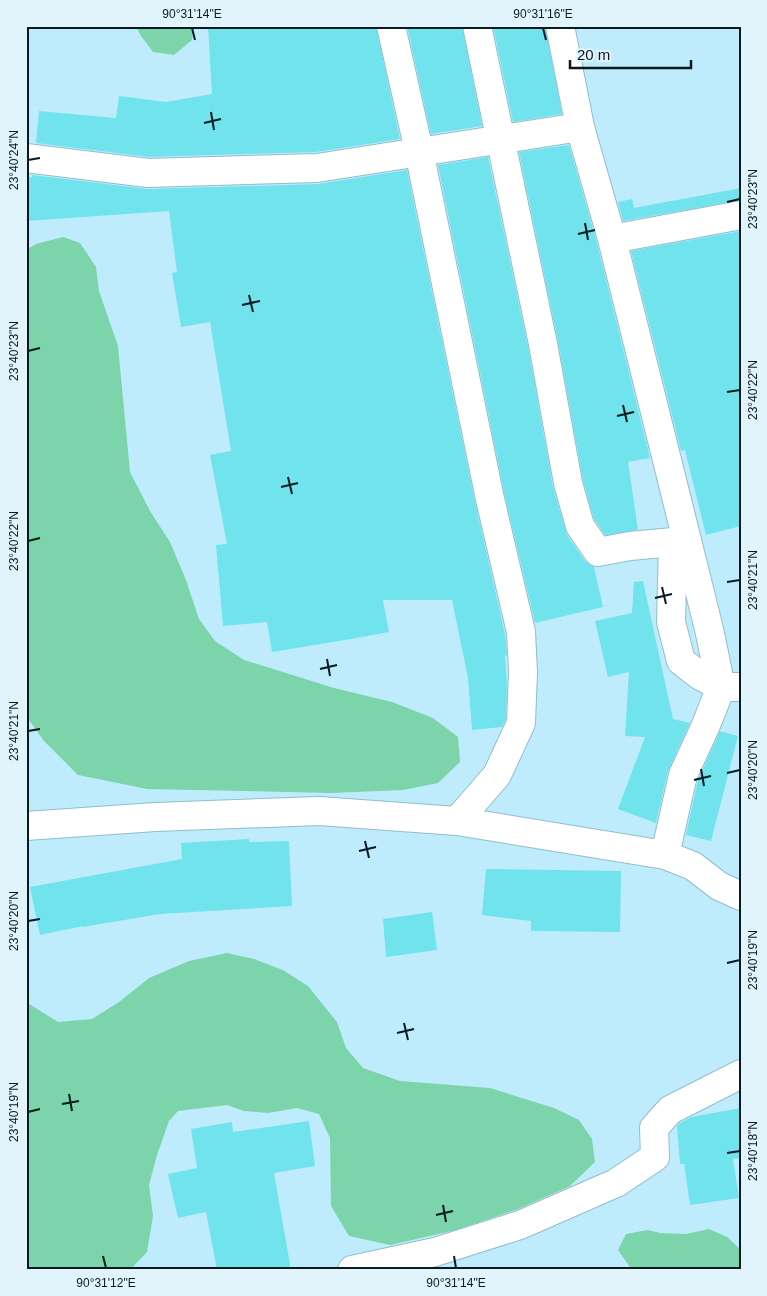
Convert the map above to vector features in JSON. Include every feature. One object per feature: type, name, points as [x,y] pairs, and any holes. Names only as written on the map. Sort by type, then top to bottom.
[{"type":"street","points":[[390,26],[419,151],[490,499],[521,632],[523,672],[521,724],[497,775],[457,821]]},
{"type":"street","points":[[477,26],[502,139],[568,483],[580,526],[598,552],[630,546],[673,542],[671,622],[681,661],[699,675],[731,686]]},
{"type":"street","points":[[560,26],[580,127],[612,239],[709,629],[731,686]]},
{"type":"street","points":[[26,158],[148,173],[316,168],[580,127]]},
{"type":"street","points":[[612,239],[741,215]]},
{"type":"street","points":[[665,854],[683,775],[706,725],[731,686]]},
{"type":"street","points":[[26,826],[155,817],[319,811],[457,821],[665,854],[693,866],[718,886],[741,896]]},
{"type":"street","points":[[352,1270],[435,1252],[520,1225],[616,1183],[655,1157],[654,1128],[670,1110],[741,1074]]},
{"type":"shaded area","points":[[136,26],[194,26],[192,40],[174,55],[153,52]]},
{"type":"shaded area","points":[[63,237],[80,243],[96,267],[99,291],[118,346],[130,472],[150,511],[170,542],[186,580],[199,619],[215,641],[244,660],[334,688],[392,702],[433,718],[458,737],[460,762],[438,783],[403,790],[331,793],[147,789],[78,775],[44,741],[26,716],[26,250],[36,244]]},
{"type":"shaded area","points":[[227,953],[254,959],[283,970],[308,986],[337,1022],[346,1048],[363,1068],[400,1081],[490,1088],[554,1108],[579,1120],[592,1139],[595,1162],[570,1186],[518,1209],[456,1230],[390,1245],[349,1236],[331,1206],[330,1138],[319,1114],[297,1108],[268,1113],[244,1111],[227,1105],[178,1111],[169,1121],[149,1185],[153,1216],[147,1252],[130,1270],[26,1270],[26,1002],[58,1022],[92,1019],[119,1002],[149,978],[189,961]]},
{"type":"shaded area","points":[[709,1229],[727,1237],[741,1250],[741,1270],[632,1270],[618,1250],[626,1234],[648,1230],[660,1233],[686,1234]]},
{"type":"building","points":[[208,26],[376,26],[400,139],[316,152],[149,157],[36,143],[39,111],[116,118],[119,96],[166,102],[212,94]]},
{"type":"building","points":[[407,26],[462,26],[482,126],[431,134]]},
{"type":"building","points":[[493,26],[545,26],[562,114],[513,122]]},
{"type":"building","points":[[569,145],[597,243],[650,458],[628,462],[638,530],[605,535],[594,519],[583,480],[558,341],[519,152]]},
{"type":"building","points":[[488,157],[528,347],[553,487],[567,535],[585,561],[594,567],[603,607],[535,623],[505,496],[438,165]]},
{"type":"building","points":[[407,170],[475,502],[505,634],[507,655],[505,656],[507,683],[506,719],[502,727],[472,730],[468,678],[452,600],[383,600],[389,632],[272,652],[267,622],[223,626],[216,545],[227,544],[210,455],[231,451],[210,322],[181,327],[172,273],[177,272],[169,211],[26,221],[26,178],[32,177],[32,175],[148,189],[318,184]]},
{"type":"building","points":[[741,188],[741,200],[623,221],[618,202],[632,199],[634,208]]},
{"type":"building","points":[[741,231],[741,526],[706,535],[685,450],[681,451],[631,251]]},
{"type":"building","points":[[643,581],[673,719],[690,723],[668,771],[656,823],[618,809],[645,737],[625,736],[629,672],[608,677],[595,621],[632,613],[634,582]]},
{"type":"building","points":[[720,731],[738,736],[711,841],[686,835],[698,780]]},
{"type":"building","points":[[249,839],[249,842],[289,841],[292,906],[160,914],[40,935],[30,887],[182,859],[181,843]]},
{"type":"building","points":[[486,869],[621,871],[620,932],[531,931],[531,921],[482,915]]},
{"type":"building","points":[[432,912],[437,950],[386,957],[383,919]]},
{"type":"building","points":[[741,1108],[741,1158],[733,1159],[739,1198],[690,1205],[684,1164],[680,1164],[677,1126],[691,1117]]},
{"type":"building","points":[[309,1121],[315,1166],[274,1173],[291,1270],[217,1270],[206,1212],[178,1218],[168,1174],[197,1168],[191,1129],[232,1122],[233,1132]]}]
